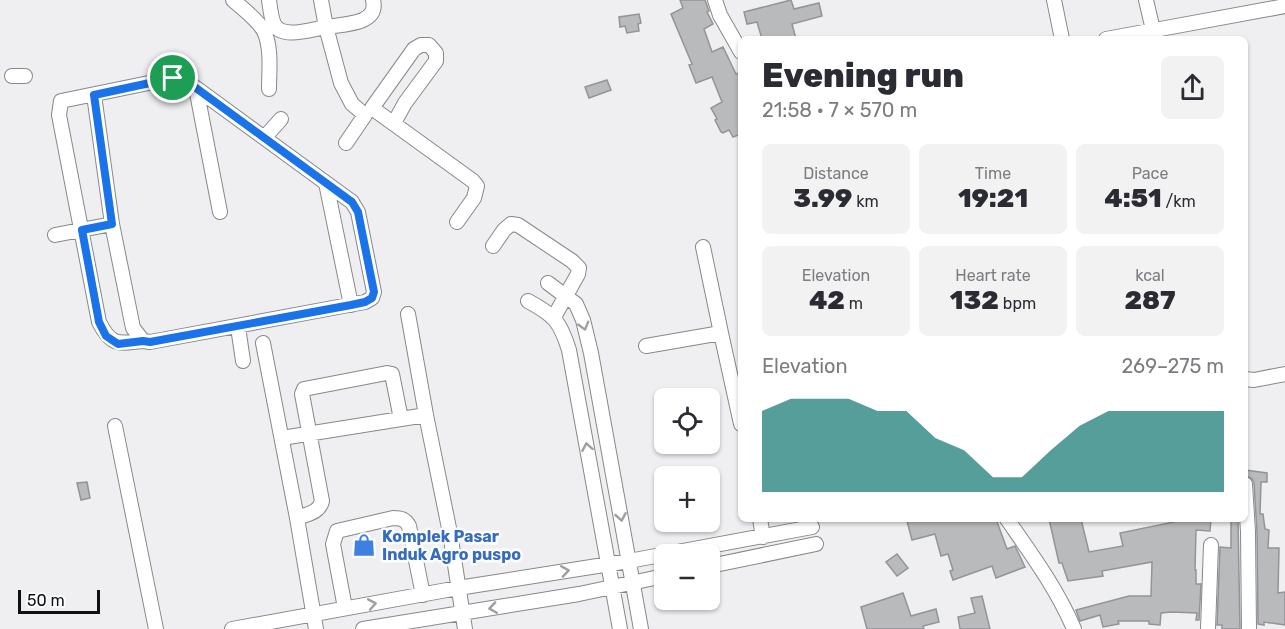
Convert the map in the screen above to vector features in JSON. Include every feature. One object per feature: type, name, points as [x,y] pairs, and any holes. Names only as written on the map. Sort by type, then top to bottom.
[{"type":"street","points":[[232,0],[264,32],[268,48],[269,89]]},
{"type":"street","points":[[269,0],[273,24],[285,33],[361,21],[372,14],[375,8],[373,0]]},
{"type":"street","points":[[321,0],[341,83],[352,104],[372,106],[398,116],[473,180],[477,186],[474,198],[458,222]]},
{"type":"street","points":[[715,0],[720,15],[738,47]]},
{"type":"street","points":[[1054,0],[1061,36]]},
{"type":"street","points":[[1146,0],[1153,30]]},
{"type":"street","points":[[1122,36],[1285,6]]},
{"type":"street","points":[[346,143],[414,50],[421,45],[429,45],[435,53],[436,61],[398,116]]},
{"type":"street","points":[[173,78],[180,79],[196,88],[345,195],[358,212],[374,292],[372,298],[351,305],[150,342],[118,344],[106,336],[99,322],[59,108],[61,101],[94,95],[173,78]]},
{"type":"street","points":[[196,88],[220,212]]},
{"type":"street","points":[[94,95],[112,224],[133,328],[143,341]]},
{"type":"street","points":[[265,137],[281,119]]},
{"type":"street","points":[[326,183],[351,305]]},
{"type":"street","points":[[55,235],[112,224]]},
{"type":"street","points":[[493,246],[511,224],[518,225],[579,268],[578,274],[554,317]]},
{"type":"street","points":[[703,247],[738,410]]},
{"type":"street","points":[[548,283],[576,304],[583,320],[641,629]]},
{"type":"street","points":[[528,301],[554,317],[563,329],[569,350],[620,629]]},
{"type":"street","points":[[408,314],[450,533],[465,629]]},
{"type":"street","points":[[238,327],[243,361]]},
{"type":"street","points":[[646,346],[721,333]]},
{"type":"street","points":[[263,343],[316,629]]},
{"type":"street","points":[[297,518],[316,511],[322,501],[302,394],[304,389],[387,373],[392,374],[401,419]]},
{"type":"street","points":[[1248,379],[1285,374]]},
{"type":"street","points":[[282,438],[426,415]]},
{"type":"street","points":[[115,426],[156,629]]},
{"type":"street","points":[[345,609],[333,544],[337,531],[393,518],[406,521],[409,526],[423,595]]},
{"type":"street","points":[[760,522],[763,537]]},
{"type":"street","points":[[1009,522],[1044,570],[1063,603],[1074,629]]},
{"type":"street","points":[[1247,522],[1249,629]]},
{"type":"street","points":[[232,629],[812,527]]},
{"type":"street","points":[[720,564],[816,544]]},
{"type":"street","points":[[1208,629],[1211,545]]},
{"type":"street","points":[[363,629],[654,578]]},
{"type":"building","points":[[680,0],[705,0],[709,11],[707,12],[713,24],[704,29],[712,52],[723,47],[736,74],[738,73],[738,135],[733,137],[729,130],[721,132],[715,120],[717,119],[711,108],[722,102],[712,77],[696,83],[689,65],[692,64],[671,14],[683,8]]},
{"type":"building","points":[[791,0],[794,9],[819,3],[822,16],[792,24],[795,36],[761,36],[757,22],[747,24],[744,12]]},
{"type":"building","points":[[639,14],[641,23],[638,24],[639,31],[627,33],[625,26],[620,27],[619,17]]},
{"type":"building","points":[[607,80],[611,90],[589,98],[585,87]]},
{"type":"building","points":[[1248,470],[1267,473],[1267,482],[1261,482],[1260,514],[1263,514],[1265,529],[1269,530],[1268,548],[1279,548],[1278,593],[1285,592],[1285,625],[1264,622],[1264,625],[1258,624],[1257,532],[1252,479],[1248,477]]},
{"type":"building","points":[[87,482],[90,498],[81,500],[77,483]]},
{"type":"building","points":[[907,522],[997,522],[1007,549],[1015,546],[1025,567],[996,578],[992,566],[953,580],[950,571],[953,570],[948,554],[941,556],[935,534],[912,540]]},
{"type":"building","points":[[1050,522],[1082,522],[1089,552],[1123,546],[1120,533],[1174,522],[1211,522],[1210,531],[1196,530],[1196,584],[1201,584],[1199,620],[1196,620],[1197,613],[1172,612],[1161,613],[1160,625],[1149,624],[1149,621],[1118,621],[1119,624],[1103,627],[1100,615],[1080,621],[1076,610],[1129,596],[1151,596],[1152,562],[1102,571],[1103,576],[1068,581],[1062,563],[1059,563]]},
{"type":"building","points":[[1231,522],[1238,522],[1240,629],[1222,629],[1222,625],[1217,625],[1220,547],[1231,548]]},
{"type":"building","points":[[897,554],[908,568],[897,576],[886,562]]},
{"type":"building","points":[[903,593],[911,616],[936,609],[939,622],[923,626],[924,629],[867,629],[861,607]]},
{"type":"building","points":[[982,596],[990,629],[960,629],[958,617],[975,613],[971,598]]},
{"type":"place","name":"Komplek Pasar Induk Agro puspo","points":[[364,545]]},
{"type":"route","points":[[173,78],[180,79],[196,88],[352,202],[358,212],[374,292],[372,298],[351,305],[150,342],[118,344],[106,336],[99,322],[82,230],[112,224],[94,95],[173,78]]}]
